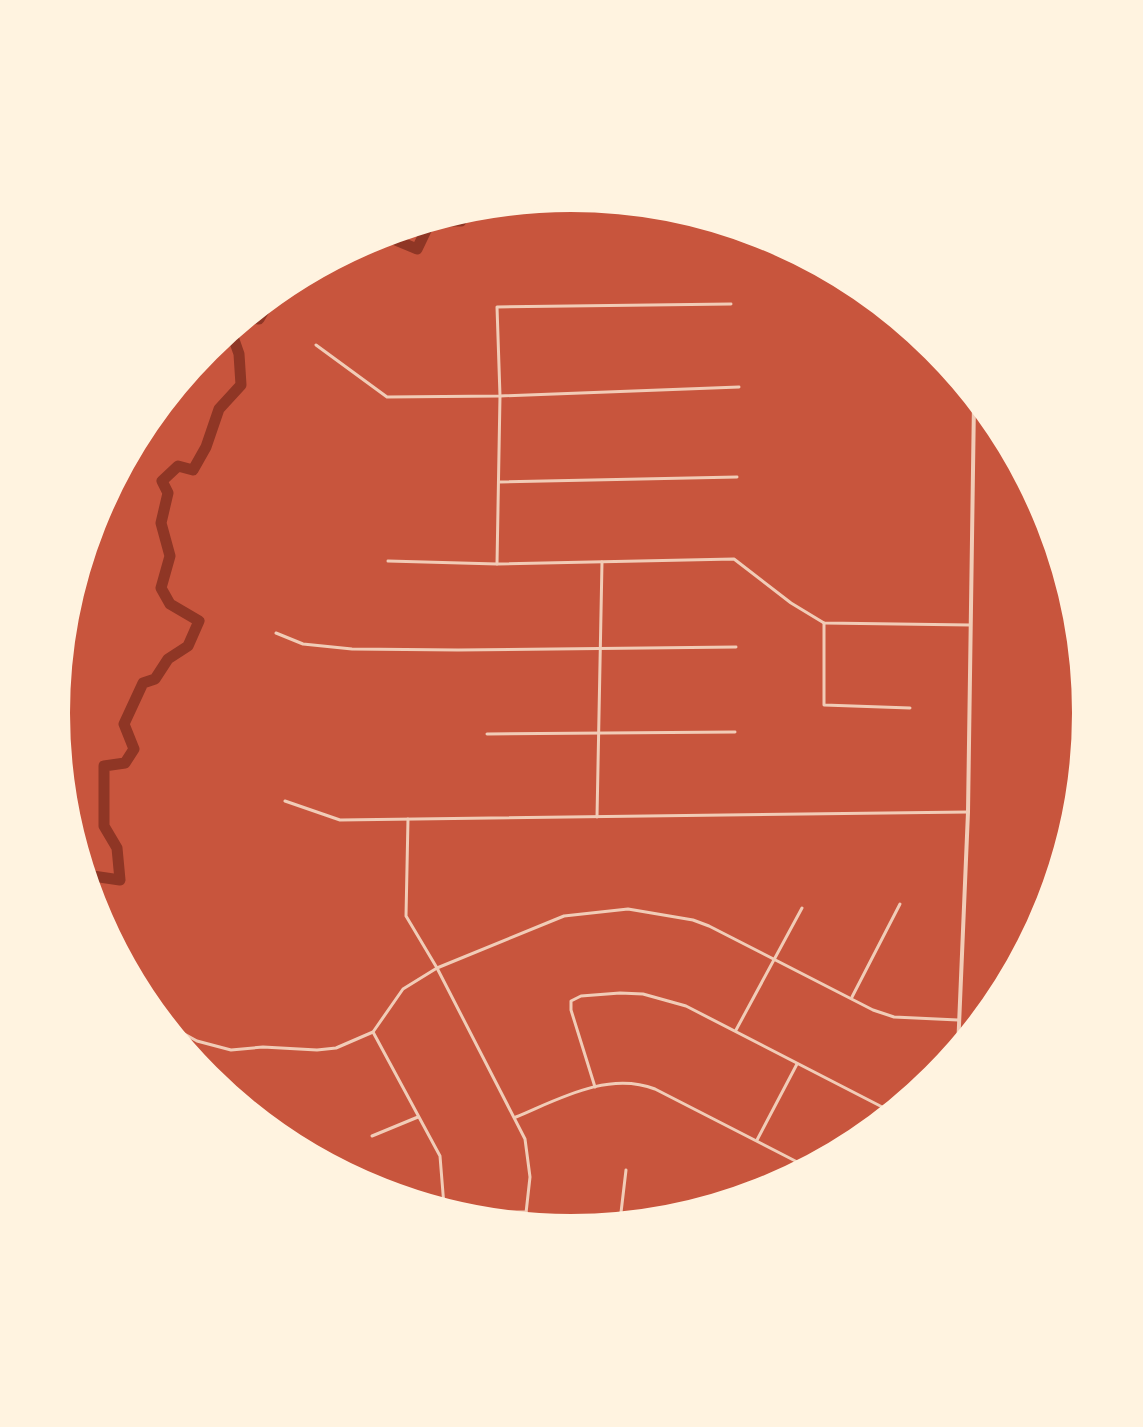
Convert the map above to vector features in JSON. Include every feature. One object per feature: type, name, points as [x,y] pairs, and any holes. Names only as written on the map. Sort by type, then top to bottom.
[{"type":"street","points":[[497,564],[500,396],[497,307],[731,304]]},
{"type":"street","points":[[316,345],[387,397],[739,387]]},
{"type":"street","points":[[958,1035],[968,812],[974,411]]},
{"type":"street","points":[[500,482],[737,477]]},
{"type":"street","points":[[388,561],[497,564],[734,559],[791,603],[824,623],[970,625]]},
{"type":"street","points":[[597,817],[602,562]]},
{"type":"street","points":[[824,623],[824,705],[910,708]]},
{"type":"street","points":[[276,633],[303,644],[352,649],[736,647]]},
{"type":"street","points":[[487,734],[735,732]]},
{"type":"street","points":[[285,801],[340,820],[968,812]]},
{"type":"street","points":[[408,819],[406,916],[437,968],[525,1139],[530,1177],[526,1212],[500,1212]]},
{"type":"street","points":[[852,998],[900,904]]},
{"type":"street","points":[[736,1030],[802,908]]},
{"type":"street","points":[[183,1033],[197,1041],[231,1050],[336,1048],[373,1032],[403,989],[437,968],[564,916],[628,909],[693,920],[894,1017],[958,1020]]},
{"type":"street","points":[[595,1087],[571,1010],[571,1001],[581,996],[620,993],[660,997],[686,1006],[884,1108]]},
{"type":"street","points":[[373,1032],[440,1156],[444,1201]]},
{"type":"street","points":[[757,1140],[797,1064]]},
{"type":"street","points":[[516,1117],[595,1087],[617,1082],[646,1086],[799,1163]]},
{"type":"street","points":[[372,1136],[418,1117]]},
{"type":"street","points":[[621,1214],[626,1170]]},
{"type":"waterway","points":[[398,241],[417,249],[425,232]]},
{"type":"waterway","points":[[95,876],[120,880],[117,848],[104,826],[104,766],[125,763],[134,749],[124,724],[143,683],[155,679],[168,659],[188,646],[199,621],[170,604],[161,588],[170,556],[161,523],[168,493],[162,481],[178,466],[193,470],[206,447],[219,409],[241,385],[239,354],[234,340]]}]
